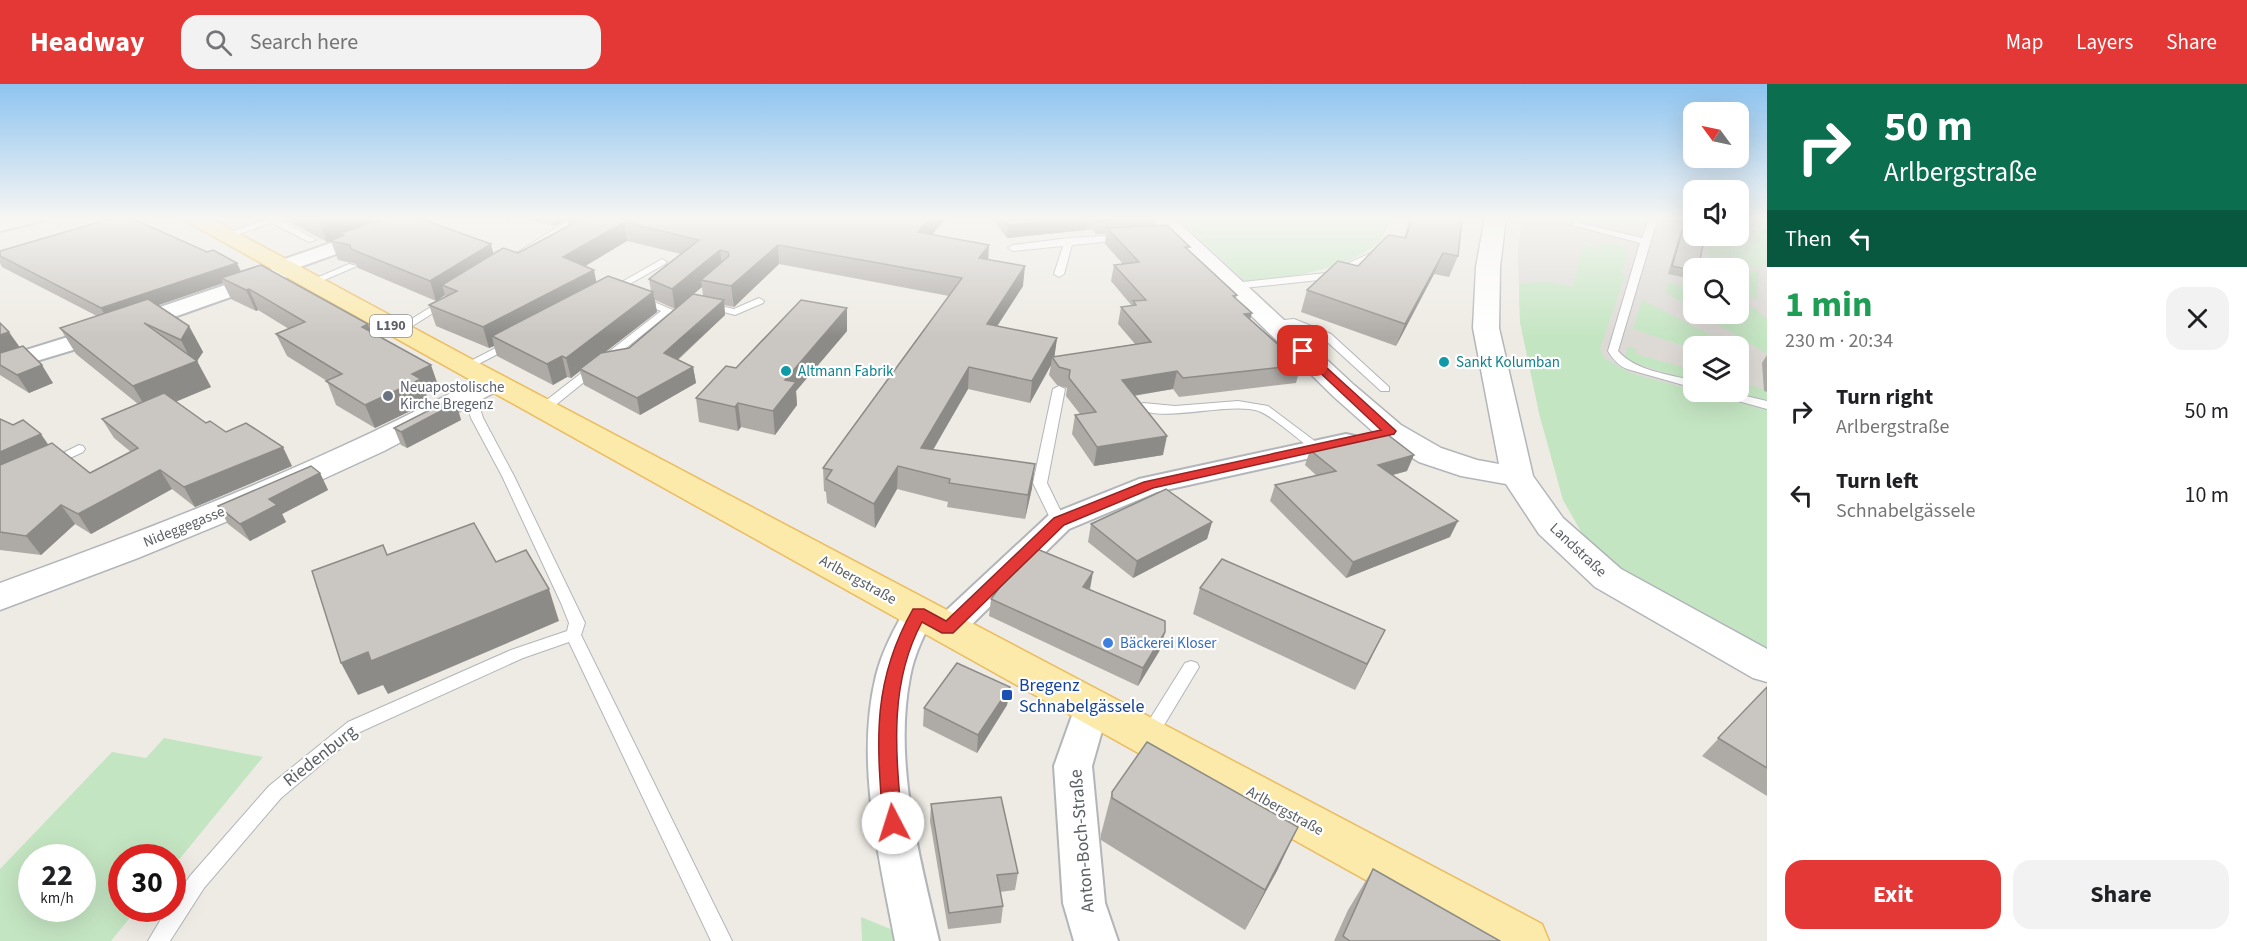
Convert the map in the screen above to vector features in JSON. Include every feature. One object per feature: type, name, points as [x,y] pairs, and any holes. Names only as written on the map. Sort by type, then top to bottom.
[{"type":"main road","name":"Arlbergstraße","points":[[266,257],[399,330],[476,381],[543,409],[1524,941]]},
{"type":"street","points":[[0,365],[127,326],[316,257]]},
{"type":"street","points":[[1201,257],[1390,431],[1430,455],[1472,469],[1517,476],[1486,328],[1490,257]]},
{"type":"street","name":"Nideggegasse","points":[[0,597],[166,536],[303,477],[476,381]]},
{"type":"street","points":[[917,941],[893,823],[886,749],[891,684],[908,634],[933,621],[1059,522],[1149,485],[1390,431]]},
{"type":"street","name":"Landstraße","points":[[1517,476],[1551,526],[1608,578],[1767,667]]},
{"type":"street","name":"Anton-Boch-Straße","points":[[1091,706],[1073,766],[1084,903],[1096,941]]},
{"type":"lane","points":[[1059,274],[1064,257]]},
{"type":"lane","points":[[1234,286],[1328,276],[1370,257]]},
{"type":"lane","points":[[1641,257],[1613,351],[1622,362],[1631,367],[1683,382]]},
{"type":"lane","points":[[543,409],[668,310],[609,292],[662,262]]},
{"type":"lane","points":[[312,282],[352,266]]},
{"type":"lane","points":[[399,330],[454,295]]},
{"type":"lane","points":[[691,303],[735,312],[759,301]]},
{"type":"lane","points":[[651,339],[675,317]]},
{"type":"lane","points":[[1275,324],[1294,322],[1327,336],[1385,389]]},
{"type":"lane","points":[[525,336],[476,381],[477,418],[508,476],[577,623],[573,635],[722,941]]},
{"type":"lane","points":[[600,365],[627,360]]},
{"type":"lane","points":[[1059,389],[1040,483],[1059,522]]},
{"type":"lane","points":[[1749,400],[1767,405]]},
{"type":"lane","points":[[1143,407],[1175,410],[1238,405],[1264,410],[1318,448]]},
{"type":"lane","points":[[39,467],[79,449]]},
{"type":"lane","name":"Riedenburg","points":[[158,941],[197,882],[275,792],[354,726],[517,654],[573,635]]},
{"type":"lane","points":[[1148,737],[1191,667]]},
{"type":"shaded area","points":[[1518,257],[1767,257],[1767,487],[1540,417],[1520,322]]},
{"type":"green space","points":[[1219,257],[1355,257],[1313,272],[1246,282]]},
{"type":"green space","points":[[1580,257],[1627,257],[1622,272],[1625,276],[1600,348],[1604,358],[1630,373],[1683,387],[1683,402],[1737,402],[1767,410],[1767,657],[1643,585],[1587,542],[1563,500],[1540,417],[1520,322],[1519,284],[1544,281],[1573,287]]},
{"type":"green space","points":[[1706,257],[1767,257],[1767,267],[1760,265],[1760,269],[1749,267],[1749,258]]},
{"type":"green space","points":[[1749,271],[1759,273],[1757,299],[1749,297]]},
{"type":"green space","points":[[1668,282],[1683,286],[1683,303],[1665,292]]},
{"type":"green space","points":[[1642,300],[1683,321],[1683,324],[1689,324],[1711,335],[1683,336],[1683,346],[1633,329]]},
{"type":"green space","points":[[1749,304],[1767,319],[1767,354],[1749,343],[1749,336],[1737,336],[1718,324],[1749,324]]},
{"type":"green space","points":[[1627,347],[1636,348],[1636,354],[1683,367],[1683,378],[1631,362],[1626,357]]},
{"type":"green space","points":[[1749,385],[1764,389],[1767,392],[1767,401],[1749,396]]},
{"type":"green space","points":[[164,738],[263,757],[186,851],[186,844],[108,844],[108,922],[126,922],[111,941],[0,941],[0,869],[18,850],[18,922],[96,922],[96,844],[24,844],[112,752],[146,758]]},
{"type":"green space","points":[[861,917],[893,930],[896,941],[862,941]]},
{"type":"building","points":[[2,257],[226,257],[237,263],[101,308]]},
{"type":"building","points":[[371,257],[470,257],[430,281]]},
{"type":"building","points":[[488,257],[563,257],[594,270],[483,327],[429,305],[457,291],[442,285]]},
{"type":"building","points":[[677,257],[711,257],[672,289],[649,279]]},
{"type":"building","points":[[728,257],[764,257],[731,286],[701,280]]},
{"type":"building","points":[[845,257],[980,257],[1025,266],[987,324],[1057,338],[1032,381],[969,367],[921,448],[1035,464],[1028,495],[949,483],[950,479],[898,466],[874,504],[826,479],[832,470],[823,468],[962,278]]},
{"type":"building","points":[[1134,257],[1196,257],[1237,295],[1233,296],[1252,313],[1244,314],[1301,365],[1183,378],[1177,371],[1122,380],[1167,436],[1097,447],[1075,415],[1096,412],[1069,378],[1070,370],[1059,367],[1052,357],[1151,342],[1121,307],[1136,305],[1133,301],[1146,300],[1114,265],[1139,262]]},
{"type":"building","points":[[1367,257],[1441,257],[1405,324],[1307,290],[1338,261],[1358,266]]},
{"type":"building","points":[[1675,257],[1700,257],[1683,258],[1683,268],[1672,266]]},
{"type":"building","points":[[261,265],[368,324],[362,327],[431,365],[412,374],[421,379],[365,405],[326,381],[342,374],[276,334],[305,322],[249,289],[246,290],[221,278]]},
{"type":"building","points":[[608,276],[653,292],[566,358],[562,356],[547,364],[492,336]]},
{"type":"building","points":[[693,294],[724,300],[664,353],[693,367],[637,398],[580,369],[601,353],[629,348]]},
{"type":"building","points":[[148,299],[189,326],[181,340],[144,323],[197,361],[133,386],[60,328]]},
{"type":"building","points":[[801,300],[847,308],[785,380],[796,382],[773,411],[738,403],[735,407],[696,398],[726,366],[736,368]]},
{"type":"building","points":[[0,323],[9,332],[0,335]]},
{"type":"building","points":[[23,346],[42,365],[17,375],[0,365],[0,353]]},
{"type":"building","points":[[164,393],[206,423],[210,421],[226,432],[246,423],[283,447],[184,487],[160,470],[78,514],[61,505],[26,536],[0,532],[0,465],[52,443],[90,473],[138,448],[102,419]]},
{"type":"building","points":[[449,400],[456,403],[401,432],[394,428]]},
{"type":"building","points":[[0,419],[13,425],[23,420],[41,434],[0,452]]},
{"type":"building","points":[[1383,431],[1414,455],[1378,465],[1458,521],[1353,562],[1275,485],[1336,471],[1310,450]]},
{"type":"building","points":[[311,466],[320,473],[269,499],[277,505],[240,524],[218,506]]},
{"type":"building","points":[[1166,489],[1212,522],[1137,561],[1091,524]]},
{"type":"building","points":[[474,523],[496,562],[526,550],[549,589],[371,661],[368,652],[341,663],[312,571],[383,545],[387,555]]},
{"type":"building","points":[[1037,549],[1093,572],[1083,587],[1165,621],[1165,632],[1143,668],[991,599],[1009,575]]},
{"type":"building","points":[[1222,559],[1385,630],[1367,664],[1200,588]]},
{"type":"building","points":[[957,663],[1010,687],[978,735],[924,708]]},
{"type":"building","points":[[1767,687],[1767,768],[1718,738]]},
{"type":"building","points":[[1147,742],[1298,827],[1265,890],[1112,798],[1112,792]]},
{"type":"building","points":[[1001,797],[1018,873],[997,875],[1003,906],[949,913],[931,804]]},
{"type":"building","points":[[1373,869],[1500,941],[1350,941],[1343,936]]},
{"type":"place","name":"Sankt Kolumban","points":[[1444,362]]},
{"type":"place","name":"Altmann Fabrik","points":[[786,371]]},
{"type":"place","name":"Neuapostolische Kirche Bregenz","points":[[388,396]]},
{"type":"place","name":"Bäckerei Kloser","points":[[1108,643]]},
{"type":"place","name":"Bregenz Schnabelgässele","points":[[1007,695]]},
{"type":"route","points":[[893,823],[886,749],[891,684],[908,634],[919,613],[947,629],[1059,522],[1149,485],[1390,431],[1303,351]]}]
